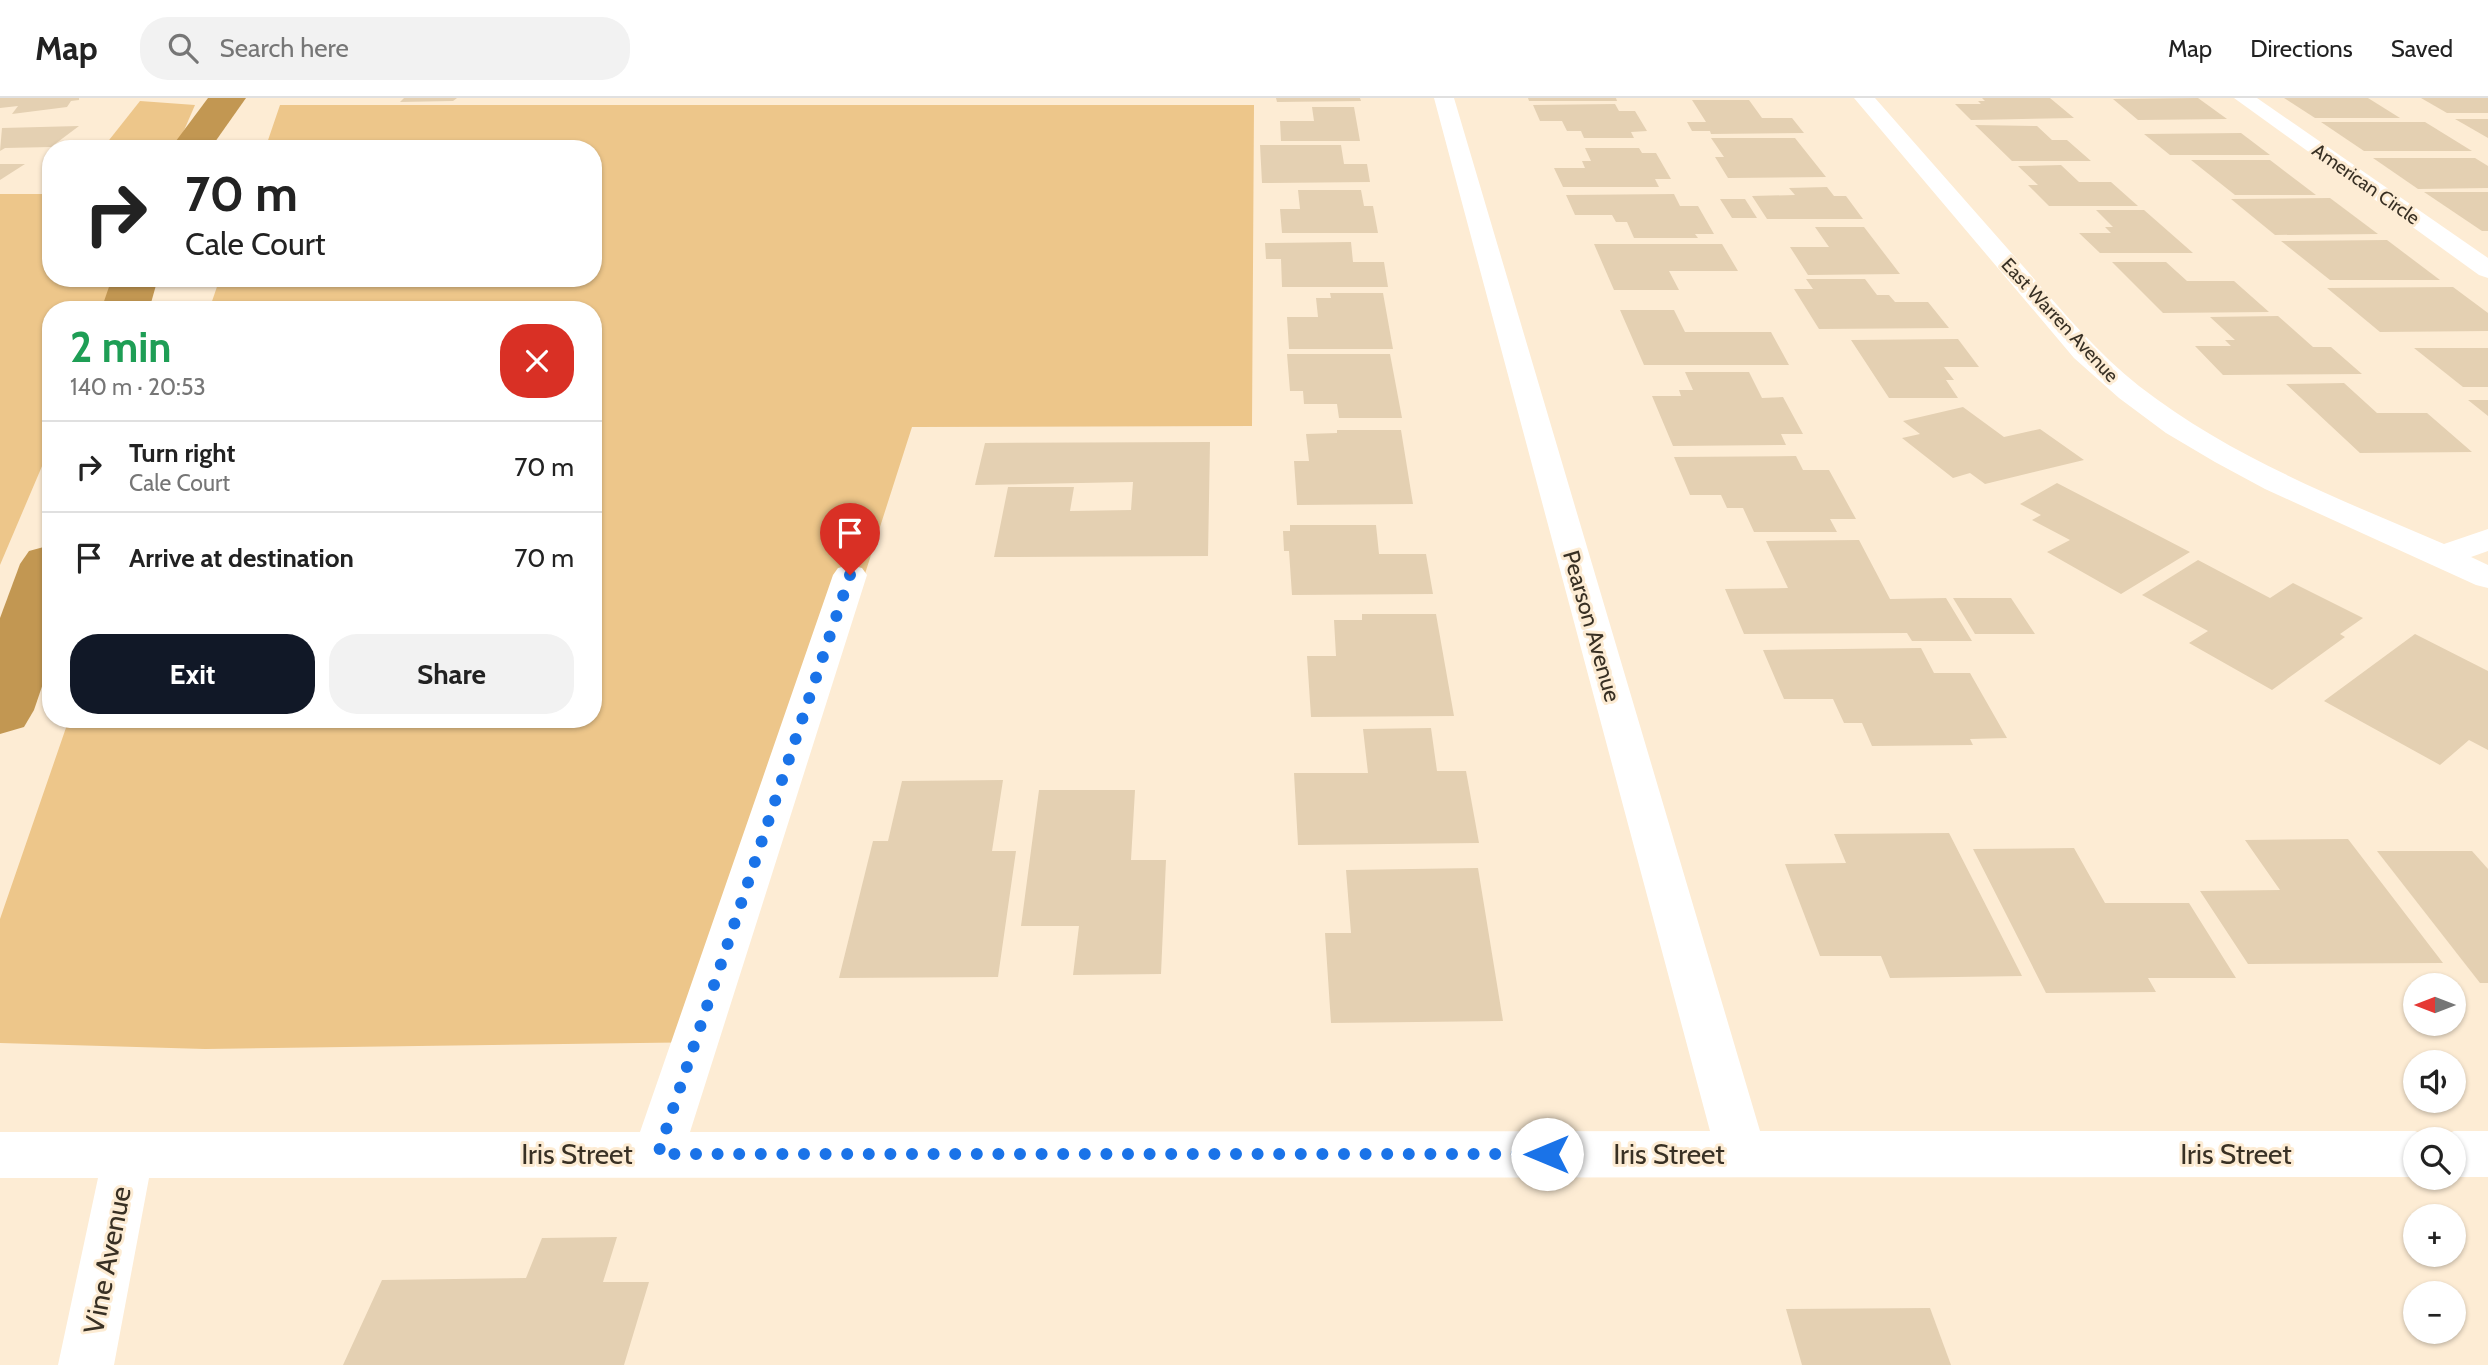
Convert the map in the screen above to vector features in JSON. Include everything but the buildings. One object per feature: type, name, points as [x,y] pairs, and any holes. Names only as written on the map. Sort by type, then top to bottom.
[{"type":"street","name":"Pearson Avenue","points":[[1444,98],[1741,1154]]},
{"type":"street","name":"East Warren Avenue","points":[[1864,98],[2084,352],[2111,378],[2158,415],[2218,453],[2291,491],[2444,556],[2488,578]]},
{"type":"street","name":"American Circle","points":[[2244,98],[2488,270]]},
{"type":"street","points":[[2444,556],[2488,540]]},
{"type":"street","points":[[658,1154],[850,575]]},
{"type":"street","name":"Vine Avenue","points":[[86,1365],[128,1154]]},
{"type":"street","name":"Iris Street","points":[[0,1155],[2403,1154]]},
{"type":"street","points":[[2466,1154],[2488,1154]]},
{"type":"shaded area","points":[[140,101],[195,105],[180,140],[109,140]]},
{"type":"shaded area","points":[[280,105],[1254,105],[1252,426],[912,427],[715,1042],[205,1049],[0,1043],[0,919],[66,728],[602,728],[602,301],[212,301],[217,287],[602,287],[602,140],[268,140]]},
{"type":"shaded area","points":[[0,194],[42,194],[42,287],[117,287],[112,301],[42,301],[42,466],[0,565]]},
{"type":"waterway","points":[[197,140],[227,98]]},
{"type":"waterway","points":[[128,301],[132,287]]},
{"type":"waterway","points":[[0,710],[42,590]]},
{"type":"route","points":[[850,575],[658,1154],[1547,1154]]}]
